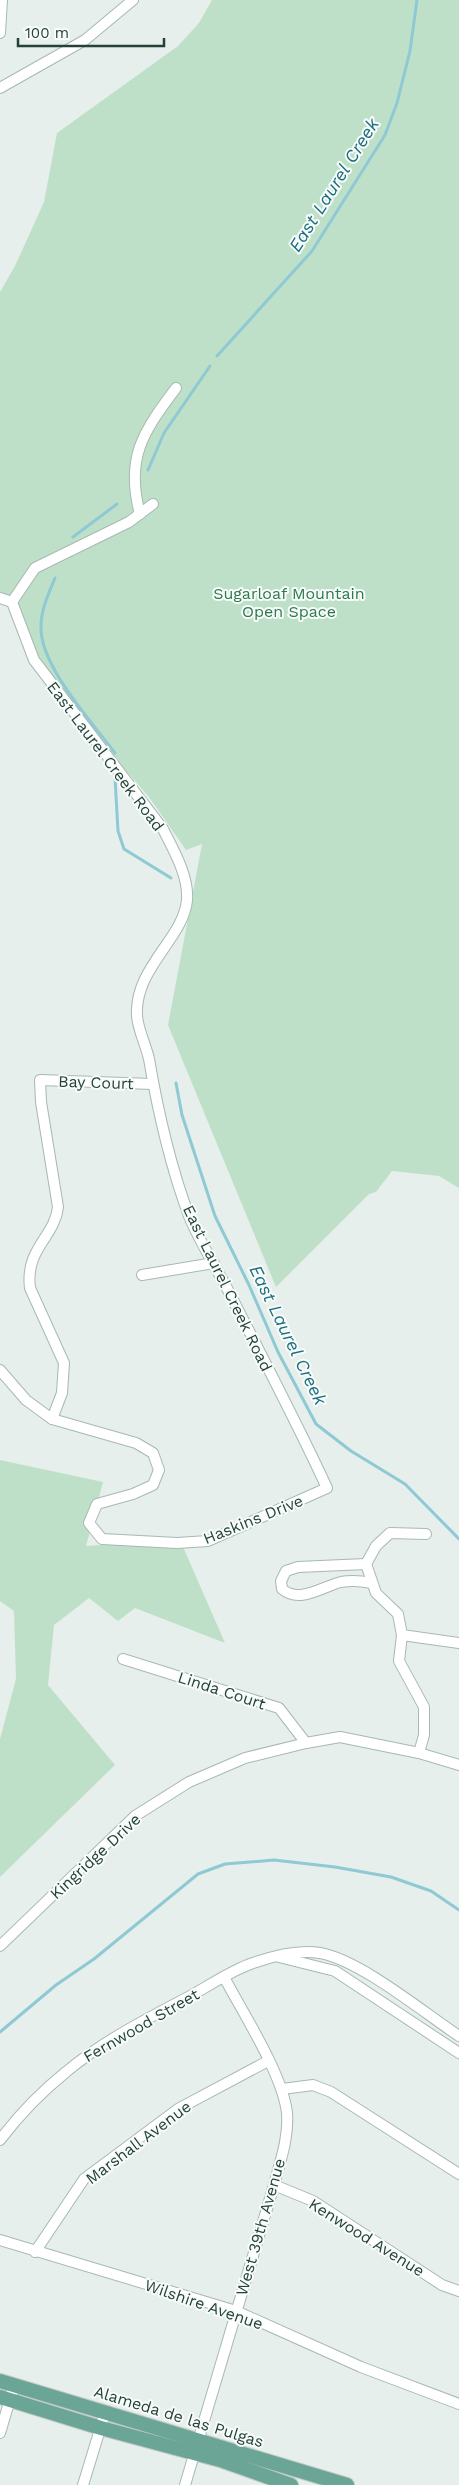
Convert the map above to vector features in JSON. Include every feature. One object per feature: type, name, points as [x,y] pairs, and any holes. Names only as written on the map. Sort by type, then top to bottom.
[{"type":"main road","name":"Alameda de las Pulgas","points":[[0,2381],[348,2485]]},
{"type":"main road","name":"Alameda de las Pulgas","points":[[5,2399],[101,2428],[194,2453],[292,2485]]},
{"type":"street","points":[[0,32],[2,0]]},
{"type":"street","points":[[0,88],[85,40],[133,0]]},
{"type":"street","points":[[140,514],[136,499],[135,465],[140,440],[176,388]]},
{"type":"street","points":[[0,598],[12,602],[35,568],[140,514],[152,504]]},
{"type":"street","name":"East Laurel Creek Road","points":[[12,602],[34,660],[163,829],[178,861],[186,888],[187,900],[179,923],[149,968],[138,1007],[137,1016],[148,1058],[152,1084],[169,1154],[190,1217],[327,1488]]},
{"type":"street","name":"Bay Court","points":[[52,1419],[62,1393],[64,1363],[30,1288],[29,1276],[32,1260],[55,1217],[58,1207],[43,1120],[40,1080],[152,1084]]},
{"type":"street","points":[[142,1275],[214,1264]]},
{"type":"street","name":"Haskins Drive","points":[[0,1370],[26,1400],[52,1419],[136,1443],[153,1453],[159,1470],[154,1485],[133,1494],[97,1504],[89,1522],[102,1539],[177,1543],[208,1541],[327,1488]]},
{"type":"street","points":[[419,1753],[424,1735],[424,1707],[399,1661],[402,1635],[398,1614],[376,1593],[366,1564],[376,1546],[390,1533],[426,1534]]},
{"type":"street","points":[[366,1564],[298,1567],[286,1571],[280,1580],[282,1589],[290,1596],[302,1595],[342,1582],[372,1583]]},
{"type":"street","points":[[402,1635],[459,1643]]},
{"type":"street","name":"Linda Court","points":[[123,1659],[279,1708],[306,1743]]},
{"type":"street","name":"Kingridge Drive","points":[[0,1946],[135,1816],[188,1782],[245,1758],[340,1737],[419,1753],[459,1765]]},
{"type":"street","name":"Fernwood Street","points":[[0,2140],[45,2089],[90,2053],[128,2030],[251,1964],[278,1956],[299,1952],[319,1953],[346,1961],[459,2036]]},
{"type":"street","points":[[278,1956],[335,1971],[459,2053]]},
{"type":"street","name":"West 39th Avenue","points":[[184,2485],[274,2185],[286,2136],[287,2114],[282,2089],[224,1978]]},
{"type":"street","name":"Marshall Avenue","points":[[35,2252],[84,2180],[178,2109],[268,2061]]},
{"type":"street","points":[[282,2089],[313,2085],[331,2092],[459,2174]]},
{"type":"street","name":"Kenwood Avenue","points":[[274,2185],[313,2201],[442,2285],[459,2291]]},
{"type":"street","name":"Wilshire Avenue","points":[[0,2240],[236,2311],[361,2367],[459,2404]]},
{"type":"street","points":[[0,2433],[5,2399],[14,2386]]},
{"type":"street","points":[[82,2485],[105,2412]]},
{"type":"street","points":[[292,2485],[298,2471]]},
{"type":"green space","name":"Sugarloaf Mountain Open Space","points":[[212,0],[459,0],[459,1188],[439,1176],[392,1171],[376,1192],[369,1194],[276,1287],[168,1025],[202,844],[186,850],[149,797],[31,662],[8,605],[0,603],[0,292],[15,266],[44,202],[57,133],[178,46],[199,23]]},
{"type":"green space","points":[[0,1460],[103,1482],[86,1546],[180,1540],[225,1643],[135,1608],[118,1621],[89,1598],[54,1625],[48,1685],[115,1765],[0,1877],[0,1739],[16,1679],[14,1611],[0,1601]]},
{"type":"waterway","name":"East Laurel Creek","points":[[217,356],[312,251],[385,135],[397,103],[410,51],[417,0]]},
{"type":"waterway","name":"East Laurel Creek","points":[[148,470],[164,433],[210,366]]},
{"type":"waterway","name":"East Laurel Creek","points":[[73,537],[117,504]]},
{"type":"waterway","name":"East Laurel Creek","points":[[55,578],[42,613],[41,626],[48,658],[57,675],[115,753]]},
{"type":"waterway","name":"East Laurel Creek","points":[[115,778],[118,831],[124,849],[171,878]]},
{"type":"waterway","name":"East Laurel Creek","points":[[176,1083],[182,1115],[215,1216],[249,1285],[278,1352],[316,1424],[351,1451],[405,1484],[459,1539]]},
{"type":"waterway","points":[[0,2032],[56,1985],[94,1959],[198,1874],[225,1864],[274,1860],[335,1867],[391,1877],[431,1891],[459,1910]]}]
